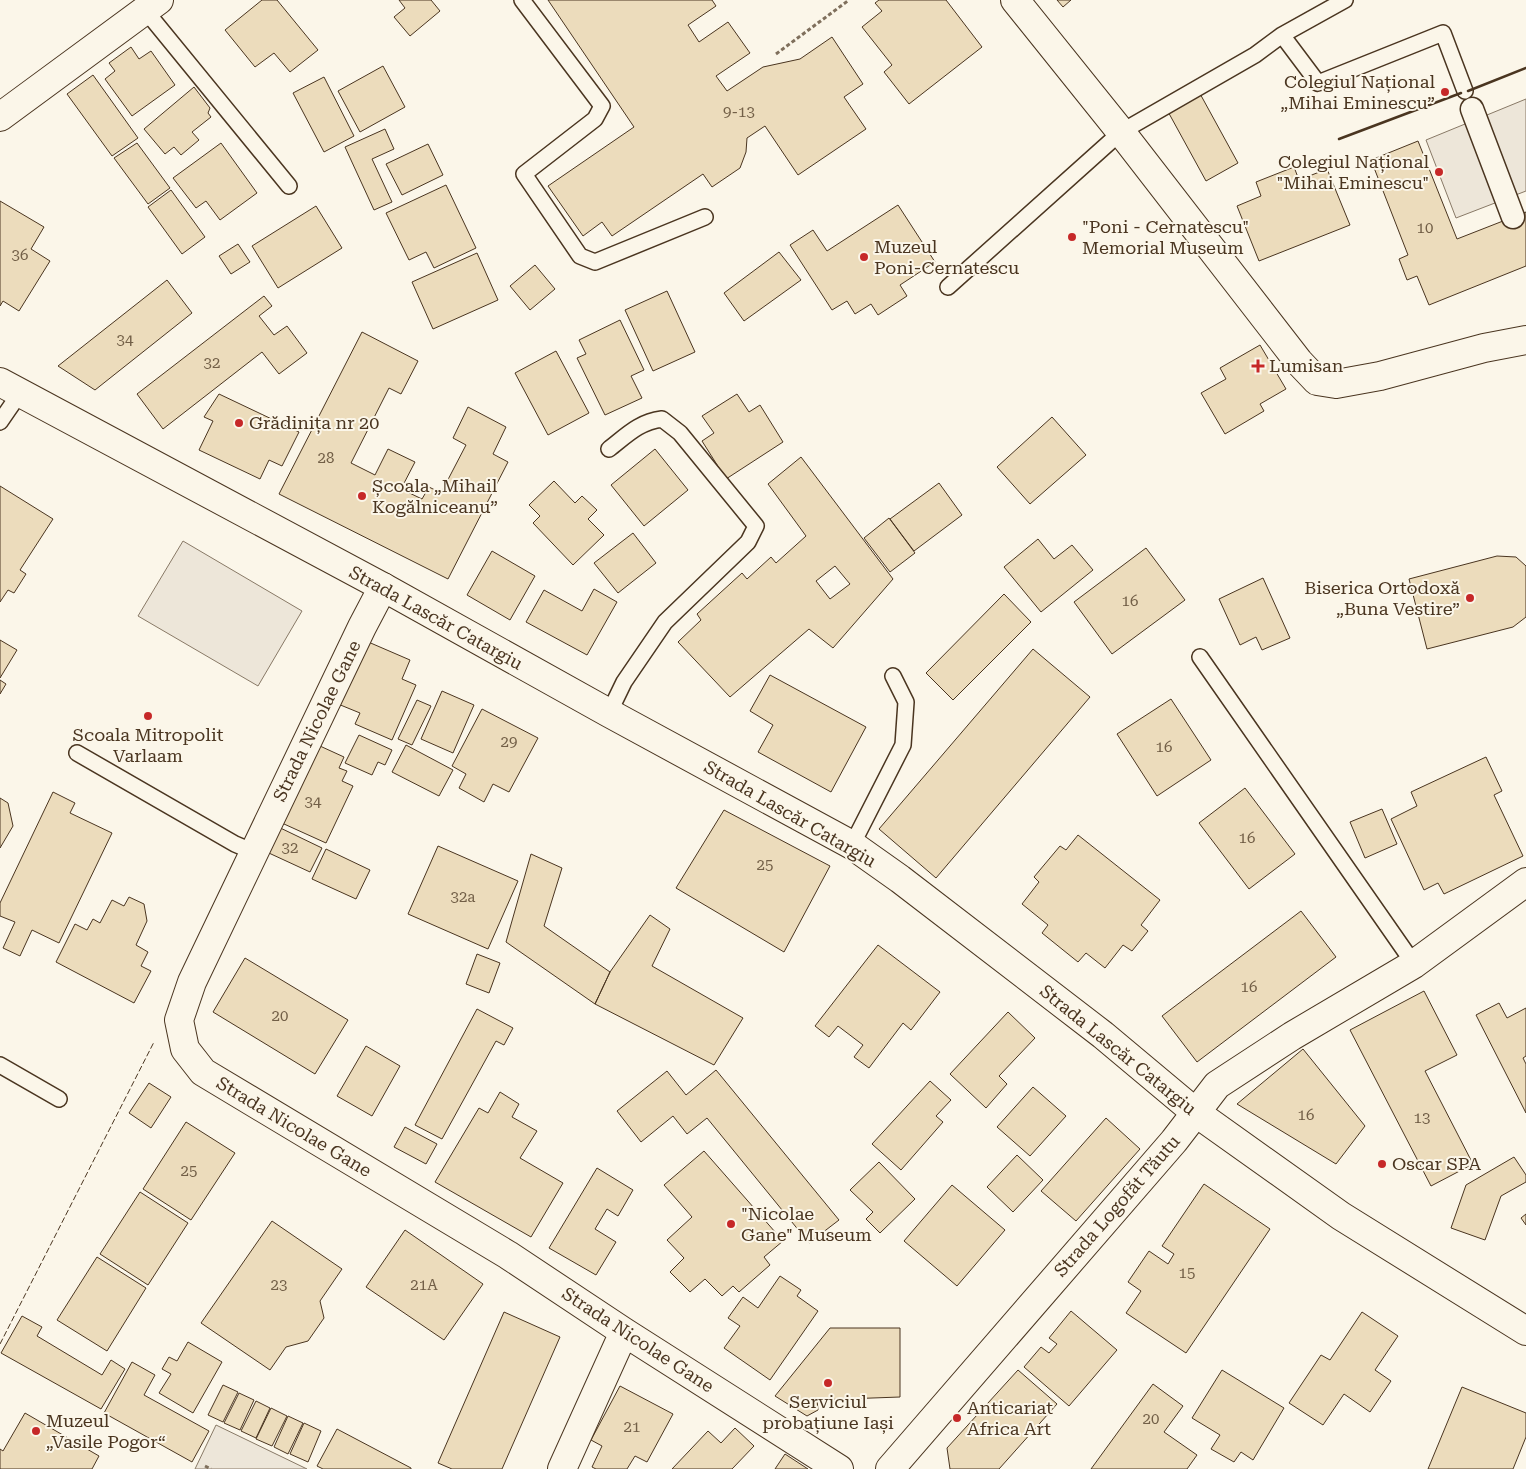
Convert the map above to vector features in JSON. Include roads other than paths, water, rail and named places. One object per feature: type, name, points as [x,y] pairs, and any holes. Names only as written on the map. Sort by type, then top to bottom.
[{"type":"street","points":[[1015,0],[1121,132],[1300,362],[1317,381],[1336,384],[1380,376],[1484,348],[1526,340]]},
{"type":"street","points":[[0,117],[152,5]]},
{"type":"street","points":[[1468,100],[1513,217]]},
{"type":"street","name":"Strada Lascăr Catargiu","points":[[10,388],[382,587],[852,845],[900,879],[1103,1035],[1195,1112],[1341,1216],[1526,1331]]},
{"type":"street","name":"Strada Nicolae Gane","points":[[382,587],[192,982],[179,1020],[185,1049],[203,1072],[508,1255],[624,1332],[839,1469]]},
{"type":"street","name":"Strada Logofăt Tăutu","points":[[890,1469],[1168,1148],[1217,1085],[1292,1036],[1414,964],[1526,882]]},
{"type":"street","points":[[562,1469],[624,1332]]},
{"type":"lane","points":[[522,0],[602,106],[595,119],[524,174],[580,256],[595,262],[705,217]]},
{"type":"lane","points":[[948,287],[1121,132],[1255,56],[1282,35],[1345,0]]},
{"type":"lane","points":[[152,5],[289,186]]},
{"type":"lane","points":[[1282,35],[1318,83],[1443,33],[1468,100]]},
{"type":"lane","points":[[0,422],[10,388]]},
{"type":"lane","points":[[609,449],[638,426],[662,419],[680,433],[756,526],[748,542],[665,622],[624,682],[609,713]]},
{"type":"lane","points":[[1200,657],[1414,964]]},
{"type":"lane","points":[[852,845],[903,744],[906,702],[893,676]]},
{"type":"lane","points":[[77,753],[235,844],[254,852]]},
{"type":"lane","points":[[0,1065],[59,1099]]},
{"type":"place","name":"Colegiul Național „Mihai Eminescu”","points":[[1445,92]]},
{"type":"place","name":"Colegiul Național \"Mihai Eminescu\"","points":[[1439,172]]},
{"type":"place","name":"\"Poni - Cernatescu\" Memorial Museum","points":[[1072,237]]},
{"type":"place","name":"Muzeul Poni-Cernatescu","points":[[864,257]]},
{"type":"place","name":"Lumisan","points":[[1258,366]]},
{"type":"place","name":"Grădinița nr 20","points":[[239,423]]},
{"type":"place","name":"Școala „Mihail Kogălniceanu”","points":[[362,496]]},
{"type":"place","name":"Biserica Ortodoxă „Buna Vestire”","points":[[1470,598]]},
{"type":"place","name":"Scoala Mitropolit Varlaam","points":[[148,716]]},
{"type":"place","name":"Oscar SPA","points":[[1382,1164]]},
{"type":"place","name":"\"Nicolae Gane\" Museum","points":[[731,1224]]},
{"type":"place","name":"Serviciul probațiune Iași","points":[[828,1383]]},
{"type":"place","name":"Anticariat Africa Art","points":[[957,1418]]},
{"type":"place","name":"Muzeul „Vasile Pogor“","points":[[36,1431]]}]
